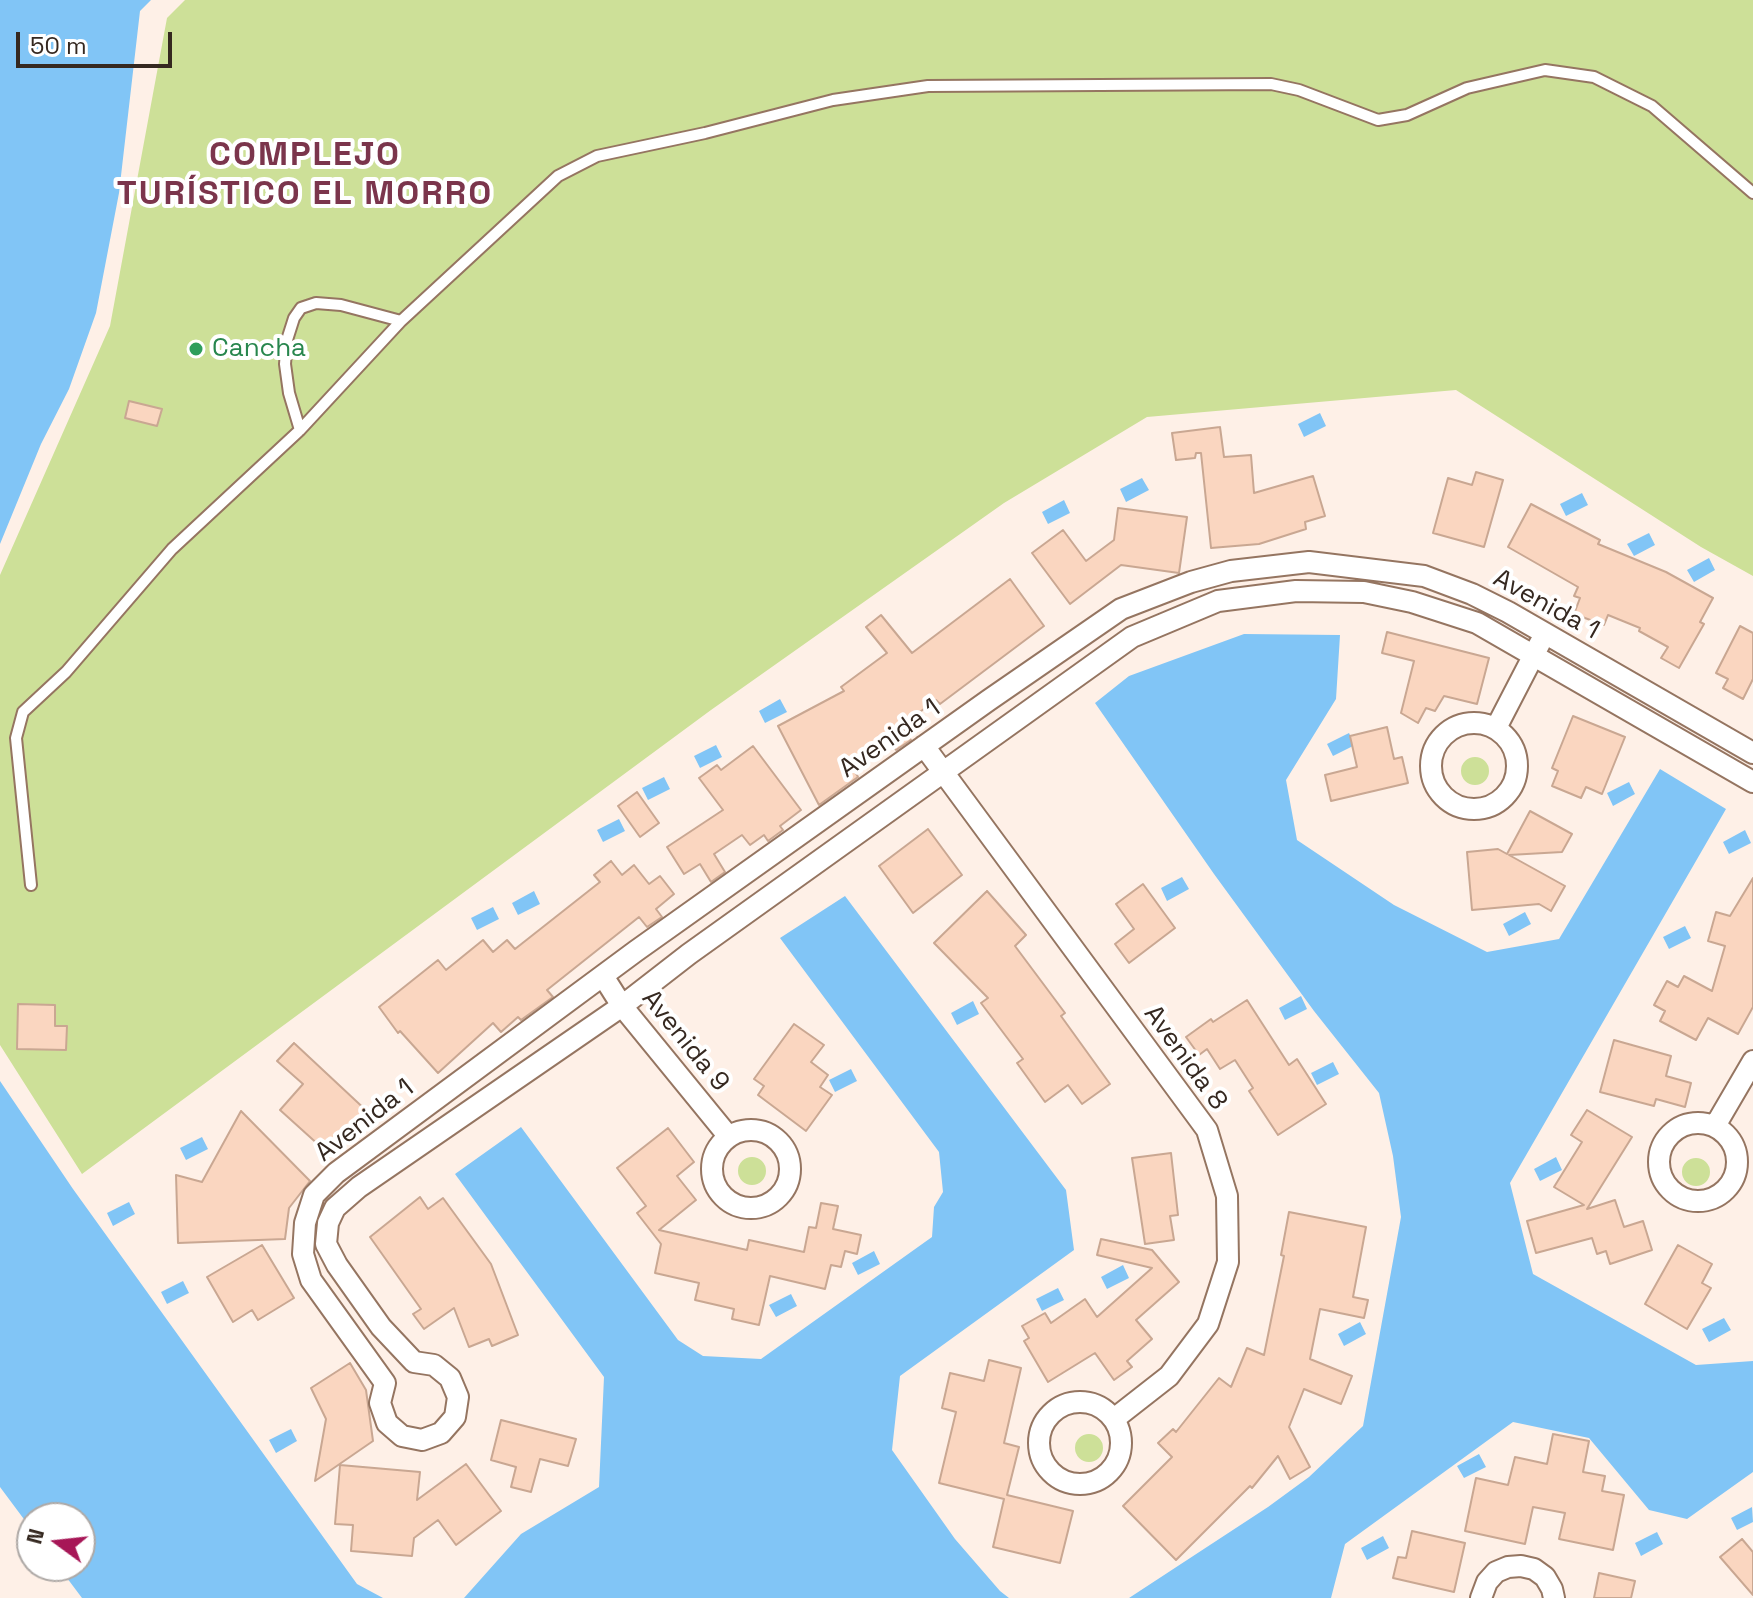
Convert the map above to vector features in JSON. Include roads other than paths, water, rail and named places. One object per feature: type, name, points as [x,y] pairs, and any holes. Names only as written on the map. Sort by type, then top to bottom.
[{"type":"street","name":"Avenida 1","points":[[1753,753],[1545,633],[1472,594],[1424,576],[1309,562],[1231,571],[1191,582],[1121,609],[735,881],[336,1173],[314,1195],[305,1223],[303,1254],[311,1280],[385,1383],[380,1403],[387,1423],[402,1436],[422,1440],[441,1433],[455,1417],[458,1397],[450,1378],[434,1365],[414,1362],[381,1327],[337,1265],[326,1244],[328,1223],[335,1208],[359,1187],[622,1006],[1132,637],[1218,601],[1296,591],[1364,592],[1412,602],[1477,623],[1753,782]]},
{"type":"street","points":[[1191,582],[1198,610]]},
{"type":"street","points":[[1496,728],[1545,633]]},
{"type":"street","points":[[1474,722],[1496,728],[1505,735],[1516,754],[1516,777],[1512,788],[1497,804],[1486,808],[1475,810],[1453,804],[1437,788],[1433,778],[1432,755],[1437,745],[1463,724],[1474,722]]},
{"type":"street","name":"Avenida 8","points":[[924,746],[1207,1130],[1227,1196],[1228,1262],[1208,1324],[1169,1376],[1114,1419]]},
{"type":"street","points":[[735,881],[753,910]]},
{"type":"street","name":"Avenida 9","points":[[603,976],[622,1006],[729,1137]]},
{"type":"street","points":[[1715,1126],[1753,1061]]},
{"type":"street","points":[[459,1082],[475,1107]]},
{"type":"street","points":[[385,1383],[398,1370],[414,1362]]},
{"type":"street","points":[[1085,1401],[1096,1404],[1114,1419],[1120,1430],[1120,1453],[1116,1464],[1099,1480],[1076,1484],[1054,1475],[1046,1466],[1039,1444],[1045,1422],[1052,1412],[1073,1402],[1085,1401]]},
{"type":"street","points":[[1481,1598],[1487,1582],[1496,1572],[1521,1566],[1534,1569],[1545,1577],[1554,1598]]},
{"type":"lane","points":[[31,885],[16,738],[23,712],[66,672],[172,549],[300,430],[401,321],[558,176],[597,156],[705,133],[833,100],[928,86],[1271,84],[1299,90],[1378,120],[1407,115],[1467,88],[1545,70],[1594,77],[1652,106],[1753,193]]},
{"type":"lane","points":[[300,430],[289,393],[285,364],[287,340],[294,318],[301,308],[316,303],[341,305],[401,321]]},
{"type":"water","points":[[0,0],[151,0],[140,11],[119,193],[96,313],[69,389],[41,444],[0,544]]},
{"type":"water","points":[[1320,413],[1326,426],[1304,437],[1298,424]]},
{"type":"water","points":[[1142,478],[1149,490],[1126,502],[1120,489]]},
{"type":"water","points":[[1582,493],[1588,505],[1566,516],[1560,504]]},
{"type":"water","points":[[1064,500],[1070,513],[1048,524],[1042,512]]},
{"type":"water","points":[[1649,533],[1655,545],[1634,556],[1627,544]]},
{"type":"water","points":[[1709,558],[1715,570],[1694,582],[1687,570]]},
{"type":"water","points":[[1244,634],[1340,635],[1336,699],[1286,780],[1297,840],[1394,905],[1487,952],[1559,939],[1660,769],[1726,809],[1510,1183],[1533,1274],[1696,1365],[1753,1361],[1753,1472],[1687,1519],[1649,1510],[1589,1438],[1513,1422],[1345,1544],[1331,1598],[1129,1598],[1309,1477],[1363,1426],[1401,1217],[1393,1156],[1379,1093],[1314,1011],[1214,874],[1095,703],[1129,676]]},
{"type":"water","points":[[780,699],[787,712],[765,723],[759,711]]},
{"type":"water","points":[[1349,733],[1355,745],[1333,756],[1327,744]]},
{"type":"water","points":[[716,745],[722,757],[700,768],[694,756]]},
{"type":"water","points":[[664,777],[670,789],[648,800],[642,788]]},
{"type":"water","points":[[1629,782],[1635,794],[1613,806],[1607,793]]},
{"type":"water","points":[[619,819],[625,831],[603,842],[597,830]]},
{"type":"water","points":[[1745,830],[1751,843],[1729,854],[1723,842]]},
{"type":"water","points":[[1182,877],[1189,889],[1167,901],[1161,888]]},
{"type":"water","points":[[534,891],[540,904],[518,915],[512,903]]},
{"type":"water","points":[[845,896],[1066,1190],[1074,1250],[900,1376],[892,1450],[955,1539],[1009,1598],[464,1598],[521,1534],[599,1487],[604,1377],[455,1174],[521,1127],[678,1340],[703,1356],[761,1359],[932,1237],[934,1207],[943,1192],[939,1152],[780,938]]},
{"type":"water","points":[[493,907],[499,919],[477,930],[471,918]]},
{"type":"water","points":[[1525,912],[1531,924],[1509,936],[1503,924]]},
{"type":"water","points":[[1685,926],[1691,938],[1669,949],[1663,937]]},
{"type":"water","points":[[1301,996],[1307,1009],[1285,1020],[1279,1008]]},
{"type":"water","points":[[973,1001],[979,1014],[957,1025],[951,1013]]},
{"type":"water","points":[[1333,1062],[1339,1074],[1317,1085],[1311,1073]]},
{"type":"water","points":[[851,1069],[857,1081],[835,1092],[829,1080]]},
{"type":"water","points":[[0,1081],[73,1189],[357,1584],[383,1598],[82,1598],[70,1582],[96,1582],[96,1502],[16,1502],[16,1508],[0,1487]]},
{"type":"water","points":[[202,1137],[208,1149],[186,1160],[180,1148]]},
{"type":"water","points":[[1556,1157],[1562,1170],[1540,1181],[1534,1169]]},
{"type":"water","points":[[129,1202],[135,1214],[113,1226],[107,1213]]},
{"type":"water","points":[[874,1251],[880,1264],[858,1275],[852,1263]]},
{"type":"water","points":[[1123,1265],[1129,1278],[1107,1289],[1101,1277]]},
{"type":"water","points":[[183,1281],[189,1293],[167,1304],[161,1292]]},
{"type":"water","points":[[1058,1288],[1064,1300],[1042,1311],[1036,1299]]},
{"type":"water","points":[[791,1294],[797,1306],[776,1317],[769,1305]]},
{"type":"water","points":[[1724,1318],[1731,1330],[1709,1342],[1702,1329]]},
{"type":"water","points":[[1360,1322],[1366,1334],[1344,1346],[1338,1334]]},
{"type":"water","points":[[291,1429],[297,1441],[276,1453],[269,1440]]},
{"type":"water","points":[[1479,1454],[1486,1467],[1464,1478],[1457,1466]]},
{"type":"water","points":[[1752,1507],[1753,1522],[1737,1530],[1731,1518]]},
{"type":"water","points":[[1657,1532],[1663,1544],[1641,1556],[1635,1543]]},
{"type":"water","points":[[1383,1536],[1389,1548],[1367,1560],[1361,1548]]},
{"type":"place","name":"Cancha","points":[[196,349]]},
{"type":"district","name":"COMPLEJO TURÍSTICO EL MORRO","points":[[305,176]]}]
